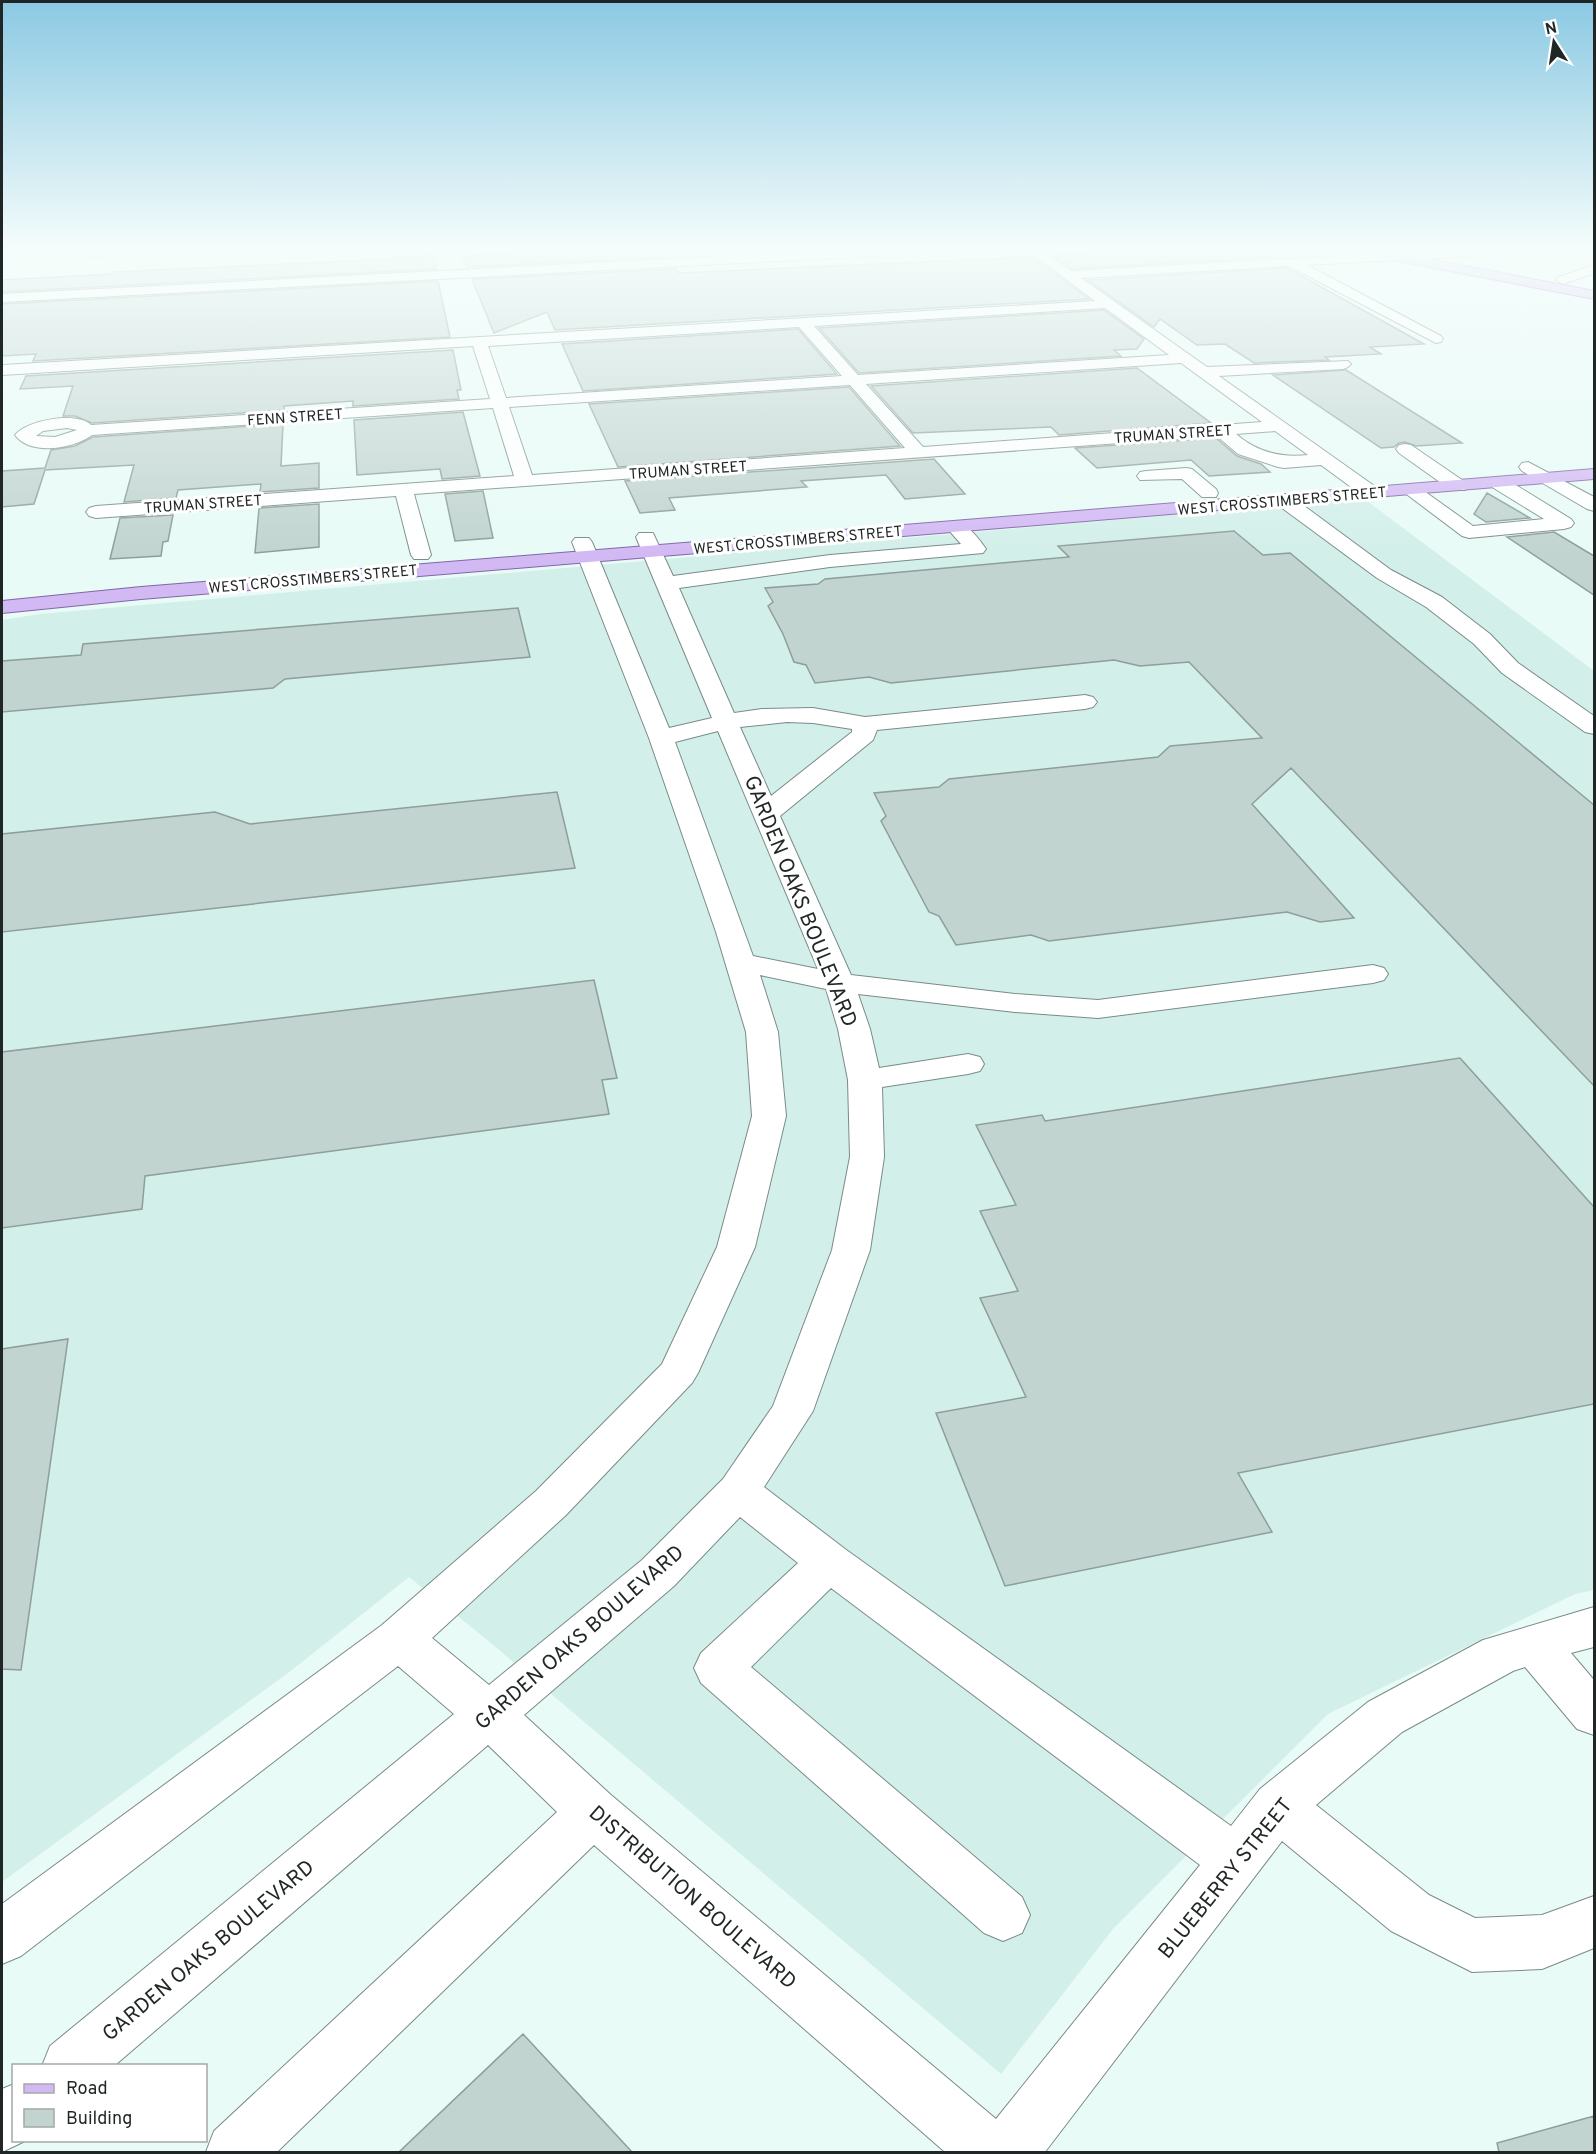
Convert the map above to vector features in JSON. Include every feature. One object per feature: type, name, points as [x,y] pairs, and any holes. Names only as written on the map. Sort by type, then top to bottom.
[{"type":"main road","name":"WEST CROSSTIMBERS STREET","points":[[656,557],[1209,493],[1594,461]]},
{"type":"main road","name":"WEST CROSSTIMBERS STREET","points":[[8,598],[141,593],[409,561],[586,549],[656,557],[956,527],[992,517],[1285,501],[1594,474]]},
{"type":"street","points":[[2,370],[290,353]]},
{"type":"street","points":[[483,353],[525,482]]},
{"type":"street","points":[[830,353],[919,453]]},
{"type":"street","points":[[1178,353],[1373,494]]},
{"type":"street","name":"FENN STREET","points":[[87,430],[1186,358]]},
{"type":"street","points":[[1204,372],[1343,364]]},
{"type":"street","name":"TRUMAN STREET","points":[[96,512],[1280,426]]},
{"type":"street","points":[[1221,430],[1244,450],[1284,463],[1292,469],[1291,476],[1303,485]]},
{"type":"street","points":[[1405,449],[1458,486]]},
{"type":"street","points":[[1137,453],[1178,461],[1209,493]]},
{"type":"street","points":[[1284,463],[1326,459]]},
{"type":"street","points":[[1146,476],[1178,461]]},
{"type":"street","points":[[1528,467],[1594,506]]},
{"type":"street","points":[[1410,490],[1469,532],[1564,523],[1499,483]]},
{"type":"street","points":[[404,490],[409,561]]},
{"type":"street","points":[[1285,501],[1384,574],[1434,602],[1482,639],[1510,668],[1594,727]]},
{"type":"street","points":[[656,557],[830,561],[976,549],[956,527]]},
{"type":"street","points":[[888,532],[905,555]]},
{"type":"street","points":[[2,1937],[399,1639],[551,1503],[678,1373],[736,1246],[769,1116],[762,1032],[741,962],[661,738],[586,549]]},
{"type":"street","name":"GARDEN OAKS BOULEVARD","points":[[72,2064],[658,1573],[738,1491],[792,1411],[851,1250],[867,1158],[865,1080],[854,1029],[839,983],[656,557]]},
{"type":"street","points":[[661,738],[727,720],[797,714],[865,724],[1085,702]]},
{"type":"street","points":[[767,813],[864,735],[865,724]]},
{"type":"street","points":[[741,962],[839,983],[1015,1003],[1098,1009],[1373,974]]},
{"type":"street","points":[[865,1080],[968,1064]]},
{"type":"street","points":[[738,1491],[829,1562],[1235,1860]]},
{"type":"street","points":[[829,1562],[718,1668],[1003,1915]]},
{"type":"street","name":"BLUEBERRY STREET","points":[[1008,2152],[1278,1806],[1385,1717],[1500,1654],[1594,1627]]},
{"type":"street","name":"DISTRIBUTION BOULEVARD","points":[[399,1639],[490,1715],[593,1812],[989,2152]]},
{"type":"street","points":[[1534,1644],[1594,1714]]},
{"type":"street","points":[[1278,1806],[1410,1913],[1472,1945],[1542,1942],[1594,1922]]},
{"type":"street","points":[[235,2152],[593,1812]]},
{"type":"shaded area","points":[[1363,498],[1594,671],[1594,1590],[1575,1594],[1328,1714],[1113,1929],[1001,2074],[486,1639],[409,1577],[292,1670],[2,1882],[2,620],[40,614]]},
{"type":"building","points":[[2,353],[180,353],[33,361],[36,354],[2,356]]},
{"type":"building","points":[[412,353],[454,353],[461,390],[457,390],[459,399],[353,406],[353,401],[284,406],[284,410],[92,423],[75,416],[63,416],[73,386],[20,389],[26,376]]},
{"type":"building","points":[[566,353],[818,353],[837,374],[583,391]]},
{"type":"building","points":[[841,353],[1117,353],[1121,356],[859,373]]},
{"type":"building","points":[[1238,353],[1381,354],[1325,357],[1329,360],[1254,363]]},
{"type":"building","points":[[1137,368],[1211,423],[1059,435],[1051,427],[913,433],[871,386]]},
{"type":"building","points":[[1346,370],[1462,443],[1416,446],[1405,442],[1394,447],[1381,448],[1273,375]]},
{"type":"building","points":[[849,387],[900,446],[618,467],[589,404]]},
{"type":"building","points":[[463,412],[480,476],[442,479],[440,469],[357,475],[354,420]]},
{"type":"building","points":[[283,424],[281,466],[319,463],[319,488],[260,492],[261,484],[178,490],[176,498],[124,502],[134,465],[45,470],[34,504],[2,507],[2,471],[45,468],[51,450],[75,446],[93,437]]},
{"type":"building","points":[[1216,438],[1237,456],[1261,464],[1270,472],[1209,476],[1191,460],[1097,468],[1075,448]]},
{"type":"building","points":[[934,459],[965,494],[905,499],[886,475],[801,481],[807,487],[669,498],[675,510],[640,513],[625,481]]},
{"type":"building","points":[[483,491],[493,538],[455,541],[445,494]]},
{"type":"building","points":[[1487,493],[1530,518],[1486,522],[1474,514]]},
{"type":"building","points":[[319,504],[319,547],[255,553],[259,508]]},
{"type":"building","points":[[173,515],[168,541],[163,542],[161,556],[110,559],[120,518]]},
{"type":"building","points":[[1234,531],[1263,555],[1290,553],[1594,805],[1594,1086],[1291,768],[1252,804],[1354,918],[1320,922],[1287,912],[1049,941],[1031,935],[956,945],[939,916],[929,912],[881,821],[886,816],[874,793],[939,787],[949,779],[1158,757],[1170,746],[1262,738],[1189,662],[1140,666],[1114,660],[891,683],[869,677],[815,683],[806,665],[794,662],[783,634],[768,606],[773,602],[765,588],[818,584],[825,579],[1069,557],[1058,546]]},
{"type":"building","points":[[1554,532],[1594,556],[1594,595],[1507,537]]},
{"type":"building","points":[[518,608],[530,657],[285,679],[273,688],[2,712],[2,661],[81,655],[83,644]]},
{"type":"building","points":[[557,792],[575,868],[2,932],[2,834],[215,812],[250,824]]},
{"type":"building","points":[[594,980],[617,1078],[602,1080],[609,1114],[145,1176],[142,1209],[2,1228],[2,1052]]},
{"type":"building","points":[[1460,1058],[1594,1207],[1594,1404],[1238,1473],[1272,1532],[1005,1586],[936,1413],[1026,1397],[980,1298],[1018,1291],[980,1211],[1016,1205],[976,1125],[1042,1115],[1045,1121]]},
{"type":"building","points":[[68,1339],[21,1670],[2,1669],[2,1349]]},
{"type":"building","points":[[523,2034],[632,2152],[399,2152]]},
{"type":"building","points":[[1594,2116],[1594,2152],[1499,2152],[1497,2143]]}]
